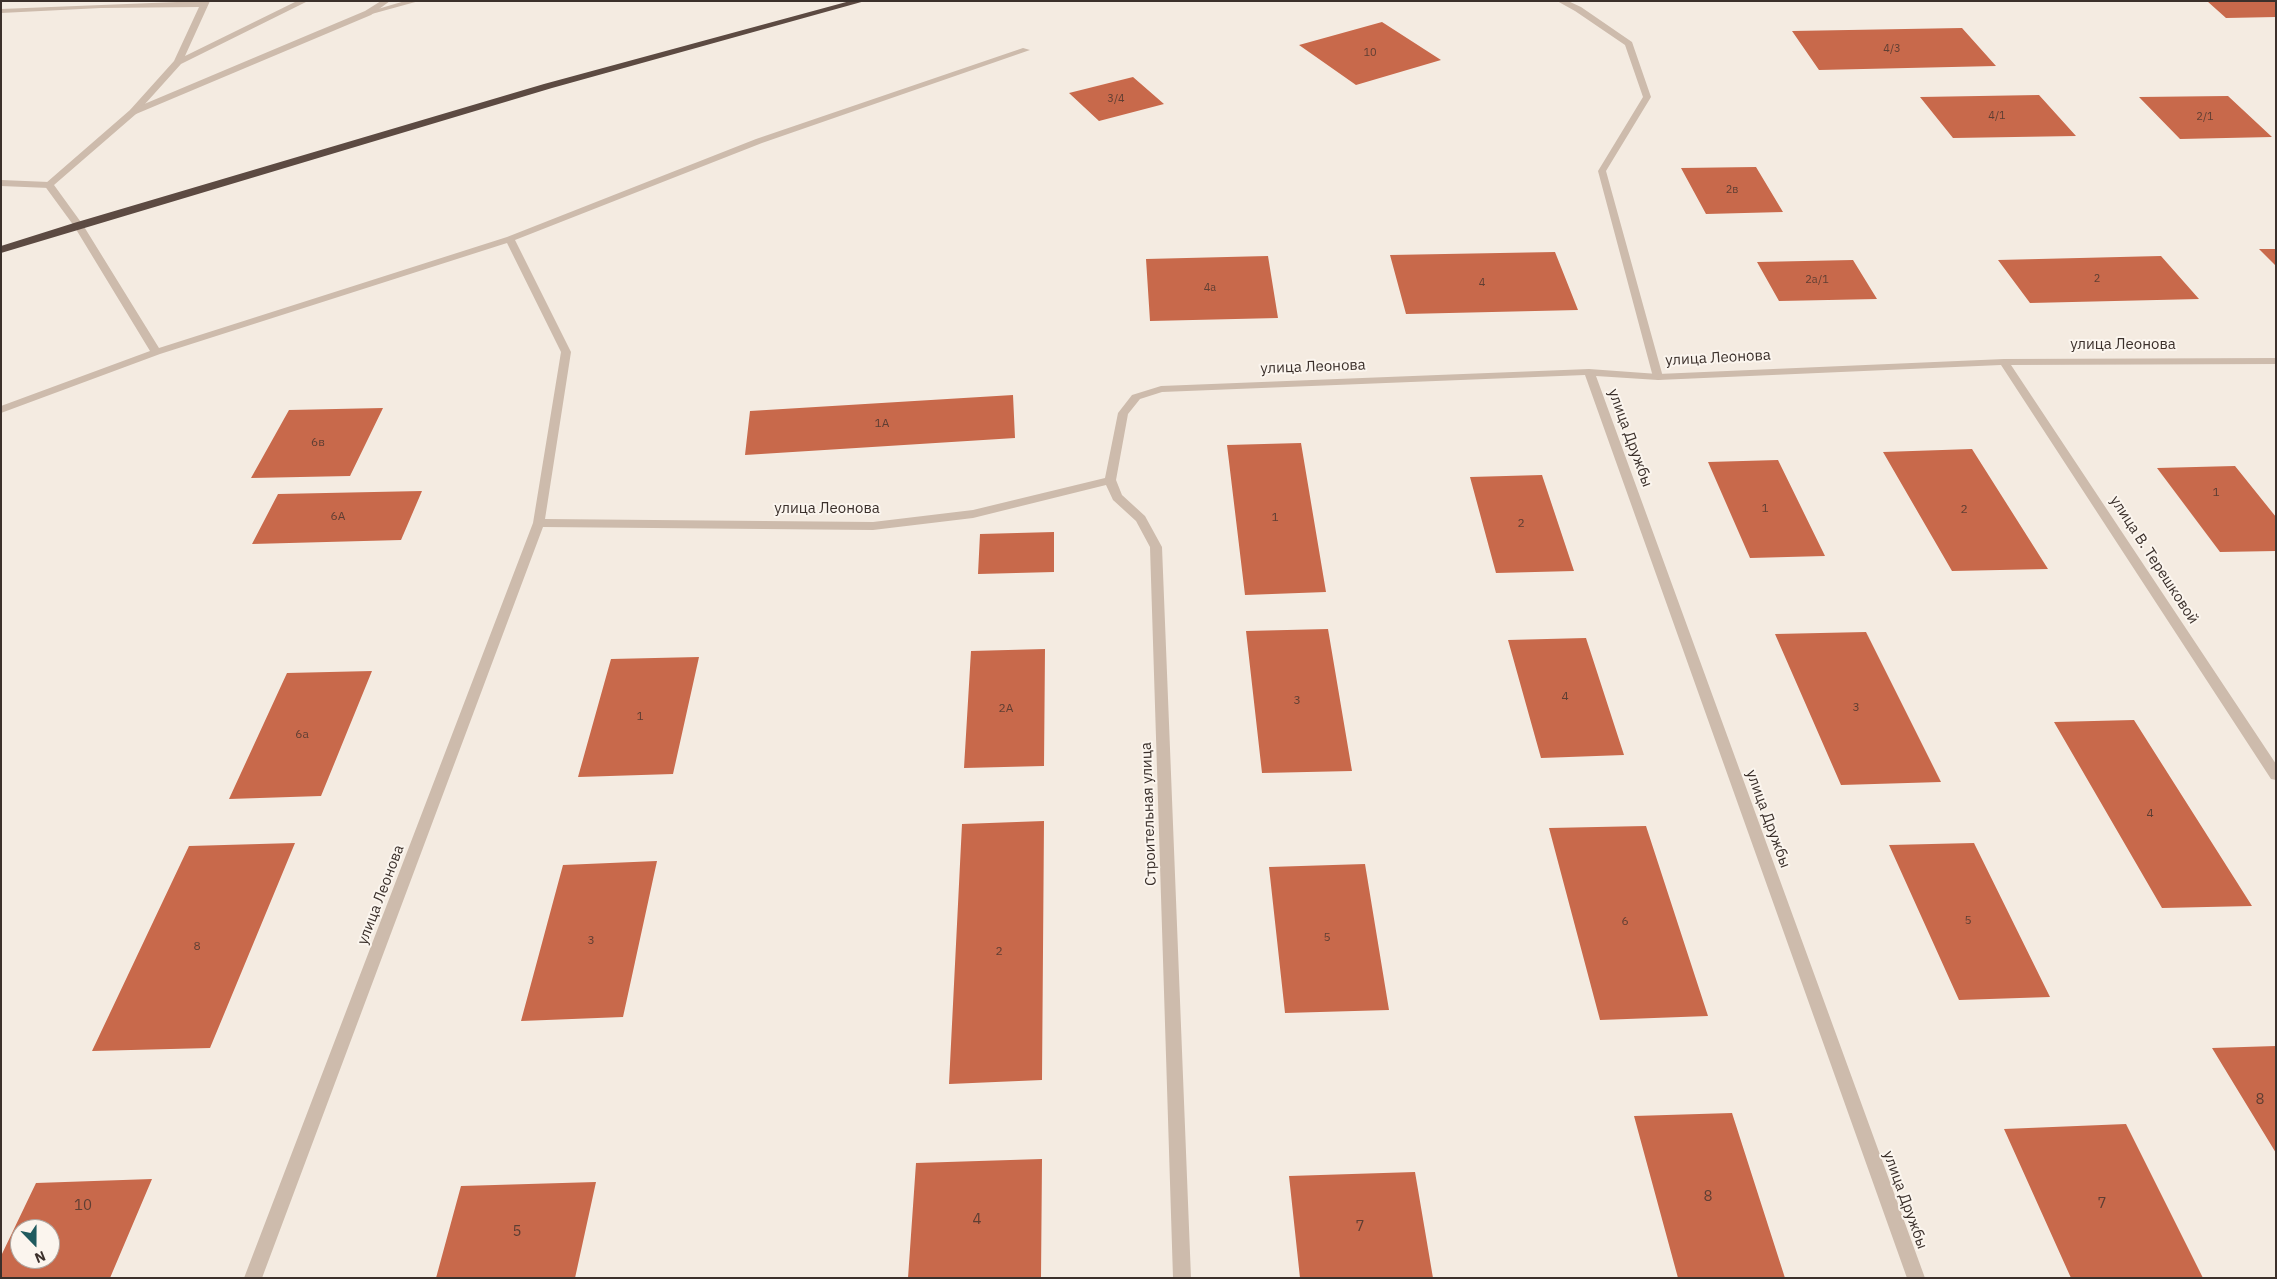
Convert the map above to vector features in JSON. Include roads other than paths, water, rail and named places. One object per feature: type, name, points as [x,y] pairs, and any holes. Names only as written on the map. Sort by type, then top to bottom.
[{"type":"highway","points":[[1,250],[78,225],[548,86],[861,1]]},
{"type":"street","points":[[178,62],[304,1]]},
{"type":"street","points":[[368,13],[386,1]]},
{"type":"street","points":[[133,112],[368,13],[416,1]]},
{"type":"street","points":[[1561,1],[1578,9],[1629,44],[1647,97],[1602,170],[1658,377]]},
{"type":"street","points":[[1,11],[206,3],[178,62],[133,112],[49,185],[1,183]]},
{"type":"street","points":[[1,410],[156,352],[510,239],[759,141],[1026,50]]},
{"type":"street","points":[[49,185],[78,225],[156,352]]},
{"type":"street","name":"улица Леонова","points":[[253,1278],[539,523],[566,352],[510,239]]},
{"type":"street","name":"улица Леонова","points":[[539,523],[873,526],[973,514],[1110,480],[1123,414],[1136,397],[1161,389],[1589,372],[1658,377],[2004,362],[2276,361]]},
{"type":"street","name":"улица В. Терешковой","points":[[2004,362],[2276,775]]},
{"type":"street","name":"улица Дружбы","points":[[1589,372],[1916,1278]]},
{"type":"street","name":"Строительная улица","points":[[1110,480],[1117,497],[1141,519],[1156,547],[1182,1278]]}]
